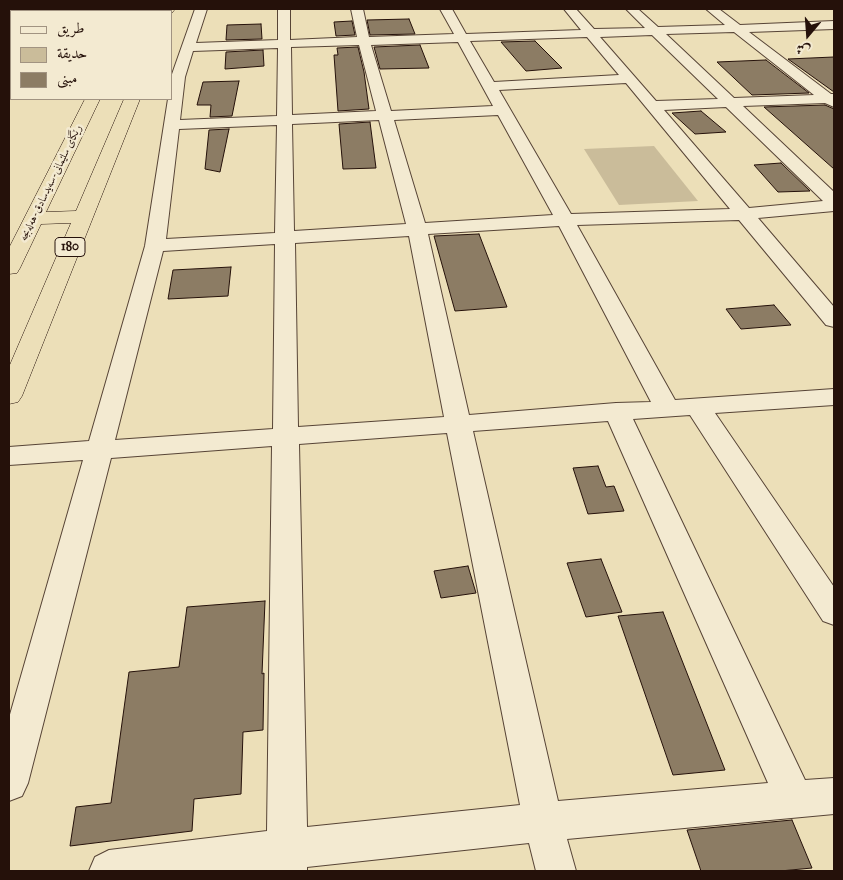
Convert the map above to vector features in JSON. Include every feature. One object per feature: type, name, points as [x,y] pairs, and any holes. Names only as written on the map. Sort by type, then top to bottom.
[{"type":"highway","name":"رێگای سلێمانی-سەیدسادق-هەلەبجە","points":[[9,268],[92,100]]},
{"type":"highway","name":"180","points":[[9,396],[132,100]]},
{"type":"highway","points":[[33,218],[83,217]]},
{"type":"street","points":[[9,783],[155,246],[178,77],[201,9],[210,9]]},
{"type":"street","points":[[284,9],[287,860]]},
{"type":"street","points":[[357,9],[364,41],[417,230],[543,822],[556,871]]},
{"type":"street","points":[[446,9],[565,220],[667,408]]},
{"type":"street","points":[[570,9],[834,320]]},
{"type":"street","points":[[632,9],[834,202]]},
{"type":"street","points":[[712,9],[832,100]]},
{"type":"street","points":[[798,13],[834,36]]},
{"type":"street","points":[[189,47],[834,25]]},
{"type":"street","points":[[490,86],[631,79]]},
{"type":"street","points":[[653,106],[832,100]]},
{"type":"street","points":[[172,125],[504,110]]},
{"type":"street","points":[[155,246],[565,220],[744,214],[834,206]]},
{"type":"street","points":[[9,456],[616,411],[834,397]]},
{"type":"street","points":[[697,406],[834,612]]},
{"type":"street","points":[[616,411],[794,799]]},
{"type":"street","points":[[109,871],[287,860],[543,822],[834,796]]},
{"type":"green space","points":[[654,146],[698,201],[619,205],[584,149]]},
{"type":"building","points":[[409,19],[415,34],[370,35],[367,20]]},
{"type":"building","points":[[352,21],[355,35],[336,36],[334,22]]},
{"type":"building","points":[[261,24],[262,39],[226,40],[227,25]]},
{"type":"building","points":[[535,41],[562,68],[526,71],[501,42]]},
{"type":"building","points":[[420,45],[429,68],[380,69],[374,47]]},
{"type":"building","points":[[358,47],[364,72],[369,109],[338,111],[334,55],[338,55],[337,48]]},
{"type":"building","points":[[263,50],[264,66],[225,69],[226,52]]},
{"type":"building","points":[[834,57],[834,92],[788,59]]},
{"type":"building","points":[[766,60],[809,93],[752,95],[717,62]]},
{"type":"building","points":[[239,81],[232,116],[210,117],[211,105],[197,105],[203,82]]},
{"type":"building","points":[[825,105],[834,109],[834,169],[764,107]]},
{"type":"building","points":[[701,111],[726,132],[695,134],[672,113]]},
{"type":"building","points":[[370,122],[376,168],[343,169],[339,124]]},
{"type":"building","points":[[229,129],[220,172],[205,169],[209,130]]},
{"type":"building","points":[[781,163],[810,191],[778,192],[754,165]]},
{"type":"building","points":[[479,234],[507,307],[455,311],[434,236]]},
{"type":"building","points":[[231,267],[228,296],[168,299],[173,270]]},
{"type":"building","points":[[774,305],[791,325],[741,329],[726,309]]},
{"type":"building","points":[[598,466],[606,487],[614,486],[624,511],[588,514],[573,468]]},
{"type":"building","points":[[601,559],[622,612],[586,617],[567,563]]},
{"type":"building","points":[[468,566],[476,593],[441,598],[434,571]]},
{"type":"building","points":[[265,601],[262,674],[264,673],[263,730],[243,732],[241,794],[194,799],[192,831],[70,846],[76,807],[111,803],[129,672],[179,667],[187,607]]},
{"type":"building","points":[[663,612],[725,770],[673,775],[618,616]]},
{"type":"building","points":[[792,820],[812,868],[780,871],[701,871],[687,830]]}]
